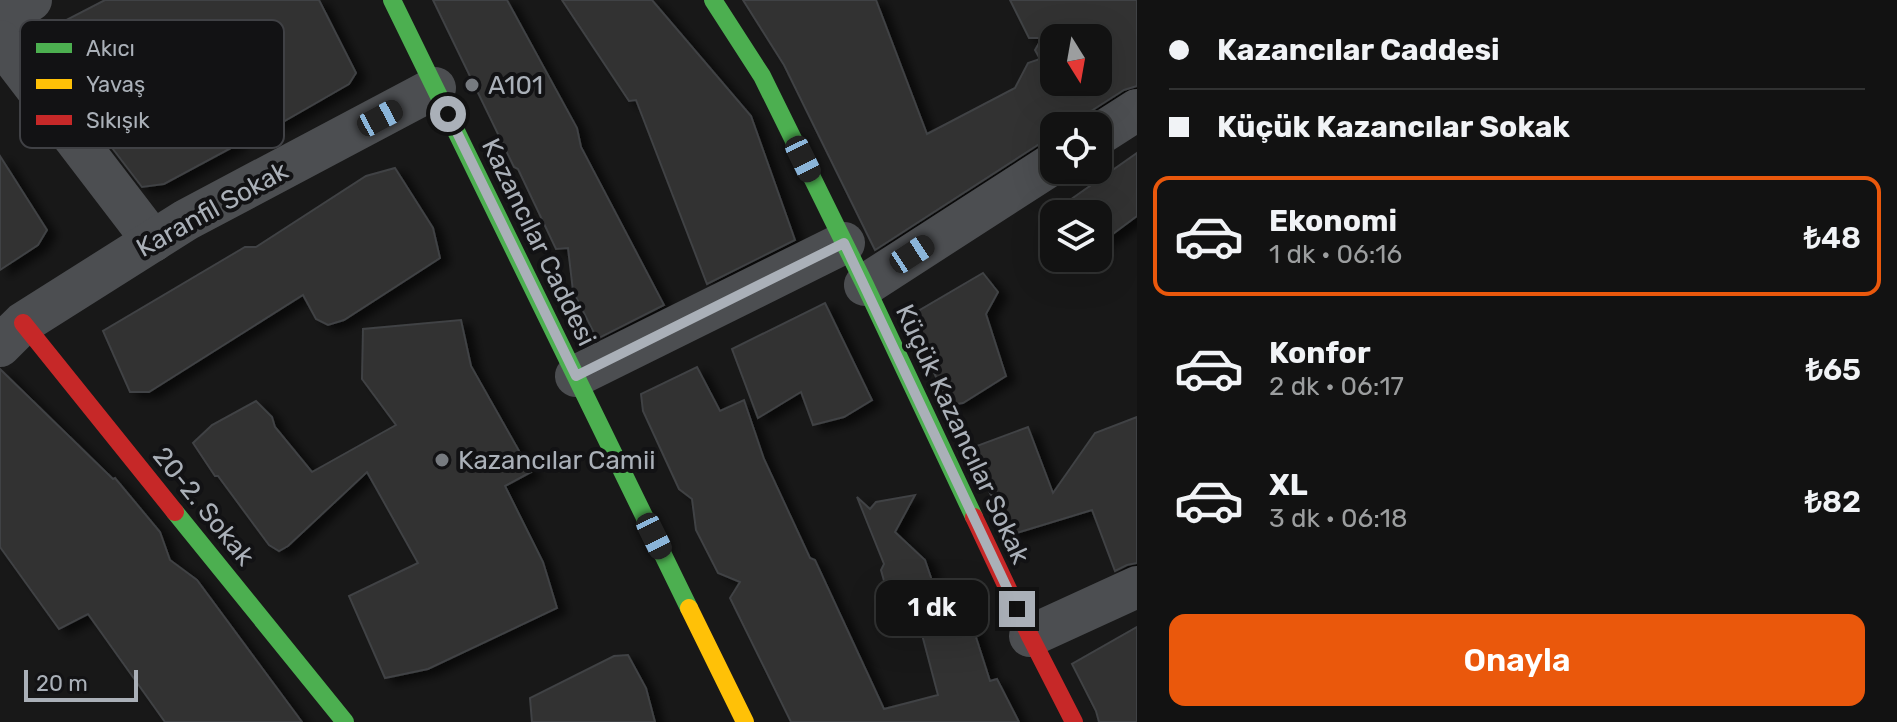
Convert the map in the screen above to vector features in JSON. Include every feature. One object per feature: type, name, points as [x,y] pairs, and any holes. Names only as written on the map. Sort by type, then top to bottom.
[{"type":"street","points":[[0,18],[31,0]]},
{"type":"street","name":"Kazancılar Caddesi","points":[[392,0],[745,722]]},
{"type":"street","name":"Küçük Kazancılar Sokak","points":[[713,0],[762,76],[1074,722]]},
{"type":"street","points":[[0,41],[20,67]]},
{"type":"street","name":"Karanfil Sokak","points":[[7,336],[186,220],[435,88]]},
{"type":"street","points":[[1112,126],[1137,110]]},
{"type":"street","points":[[82,148],[153,241]]},
{"type":"street","points":[[865,285],[1040,172]]},
{"type":"street","points":[[576,376],[844,243]]},
{"type":"street","name":"20-2. Sokak","points":[[7,336],[345,722]]},
{"type":"street","points":[[1030,636],[1137,587]]},
{"type":"building","points":[[105,0],[319,0],[356,73],[349,84],[284,121],[284,20],[66,20]]},
{"type":"building","points":[[433,0],[507,0],[577,128],[581,147],[664,305],[597,339],[573,291],[568,248],[556,249]]},
{"type":"building","points":[[562,0],[652,0],[751,116],[795,240],[707,284],[636,100],[629,101]]},
{"type":"building","points":[[743,0],[876,0],[927,134],[1015,88],[1028,63],[1040,59],[1040,96],[1112,96],[1112,24],[1040,24],[1040,38],[1029,38],[1010,0],[1137,0],[1137,86],[1124,90],[1090,112],[1040,112],[1040,144],[875,250],[784,65]]},
{"type":"building","points":[[1040,41],[1040,59],[1035,50]]},
{"type":"building","points":[[112,148],[231,148],[164,184],[142,187]]},
{"type":"building","points":[[1137,153],[1137,216],[1112,235],[1112,200],[1070,200],[1093,184],[1112,184],[1112,171]]},
{"type":"building","points":[[0,156],[47,230],[38,245],[0,270]]},
{"type":"building","points":[[395,168],[433,228],[440,258],[344,320],[328,325],[316,319],[303,295],[149,392],[130,392],[103,331],[245,247],[256,247],[366,176]]},
{"type":"building","points":[[983,273],[998,292],[986,314],[1006,376],[963,403],[949,405],[908,317]]},
{"type":"building","points":[[825,303],[872,400],[844,417],[813,425],[801,392],[758,418],[732,349]]},
{"type":"building","points":[[461,320],[471,366],[531,472],[505,486],[543,562],[557,608],[428,669],[385,678],[349,596],[418,563],[367,472],[279,551],[269,545],[193,443],[212,425],[256,401],[272,417],[275,427],[312,472],[396,425],[362,379],[363,329]]},
{"type":"building","points":[[697,367],[720,411],[744,400],[764,459],[884,709],[938,695],[920,627],[894,616],[881,570],[884,564],[857,497],[870,509],[876,502],[915,495],[895,532],[925,560],[944,616],[967,609],[990,681],[997,679],[1019,722],[791,722],[730,598],[740,582],[718,573],[696,530],[692,499],[679,489],[643,411],[641,394]]},
{"type":"building","points":[[0,369],[115,478],[160,532],[170,560],[197,580],[302,722],[165,722],[88,614],[59,629],[0,547]]},
{"type":"building","points":[[1137,417],[1137,563],[1115,571],[1092,510],[1010,535],[970,451],[974,447],[1028,427],[1053,493],[1095,433]]},
{"type":"building","points":[[1137,627],[1137,722],[1099,722],[1072,664]]},
{"type":"building","points":[[628,655],[646,688],[655,722],[532,722],[530,698],[614,656]]},
{"type":"traffic: fast","points":[[392,0],[689,608]]},
{"type":"traffic: fast","points":[[713,0],[762,76],[974,517]]},
{"type":"traffic: fast","points":[[175,512],[345,722]]},
{"type":"traffic: slow","points":[[689,608],[745,722]]},
{"type":"traffic: jam","points":[[23,323],[175,512]]},
{"type":"traffic: jam","points":[[974,517],[1074,722]]},
{"type":"place","name":"A101","points":[[472,85]]},
{"type":"place","name":"Kazancılar Camii","points":[[442,460]]},
{"type":"route","points":[[448,114],[576,376],[844,243],[1017,609]]}]
